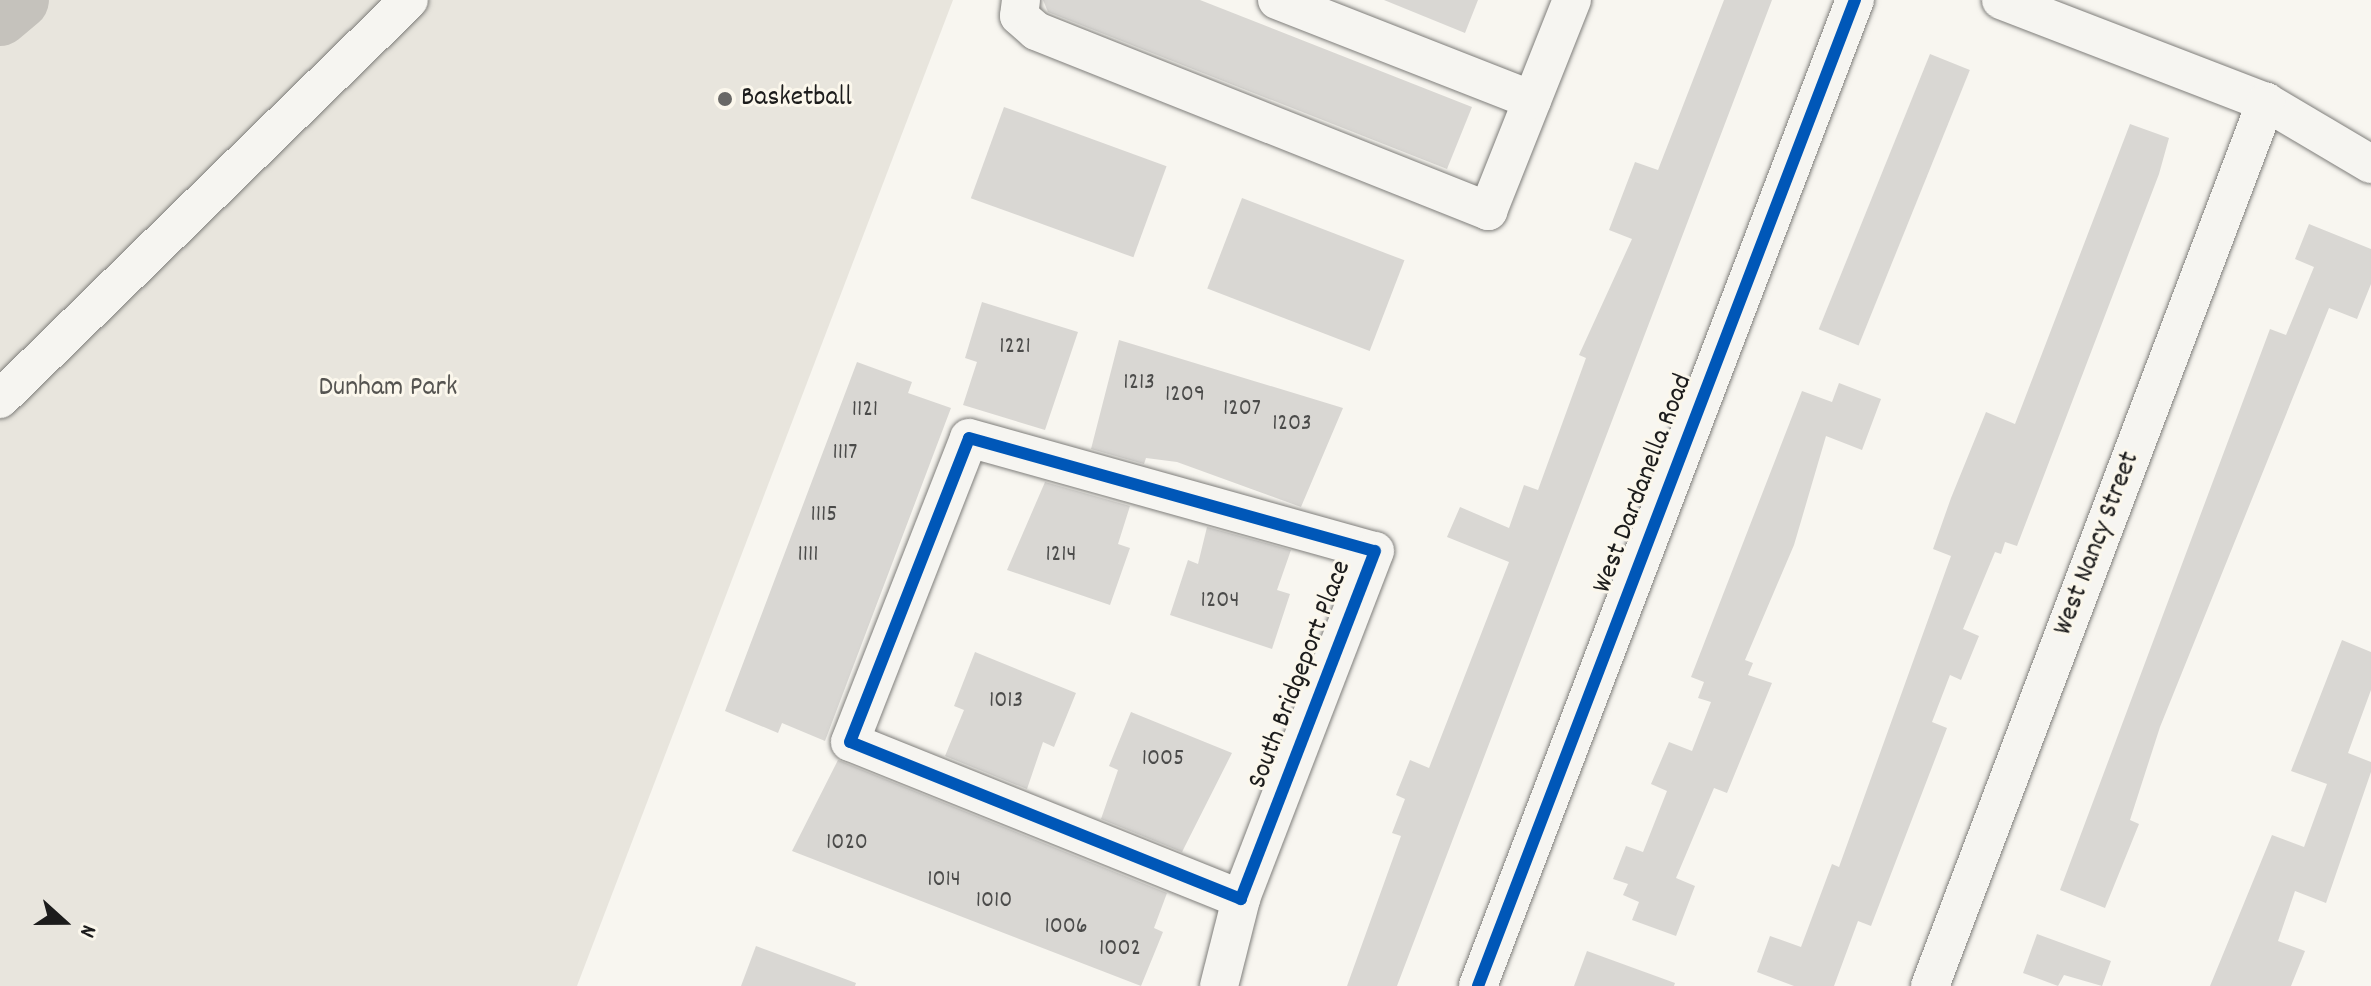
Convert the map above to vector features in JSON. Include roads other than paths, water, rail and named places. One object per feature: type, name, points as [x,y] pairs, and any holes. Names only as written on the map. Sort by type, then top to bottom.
[{"type":"street","points":[[0,399],[409,0]]},
{"type":"street","points":[[1021,0],[1019,16],[1036,31],[1488,211],[1572,0]]},
{"type":"street","points":[[1277,0],[1319,8],[1532,100]]},
{"type":"street","name":"West Dardanella Road","points":[[1478,986],[1855,0]]},
{"type":"street","points":[[2001,0],[2266,102],[2371,164]]},
{"type":"street","name":"West Nancy Street","points":[[1930,986],[2266,102]]},
{"type":"street","name":"South Bridgeport Place","points":[[1219,986],[1241,899],[1375,551],[969,438],[850,742],[1241,899]]},
{"type":"waterway","points":[[0,17],[20,0]]},
{"type":"place","name":"Basketball","points":[[725,99]]},
{"type":"park label","name":"Dunham Park","points":[[388,389]]}]
